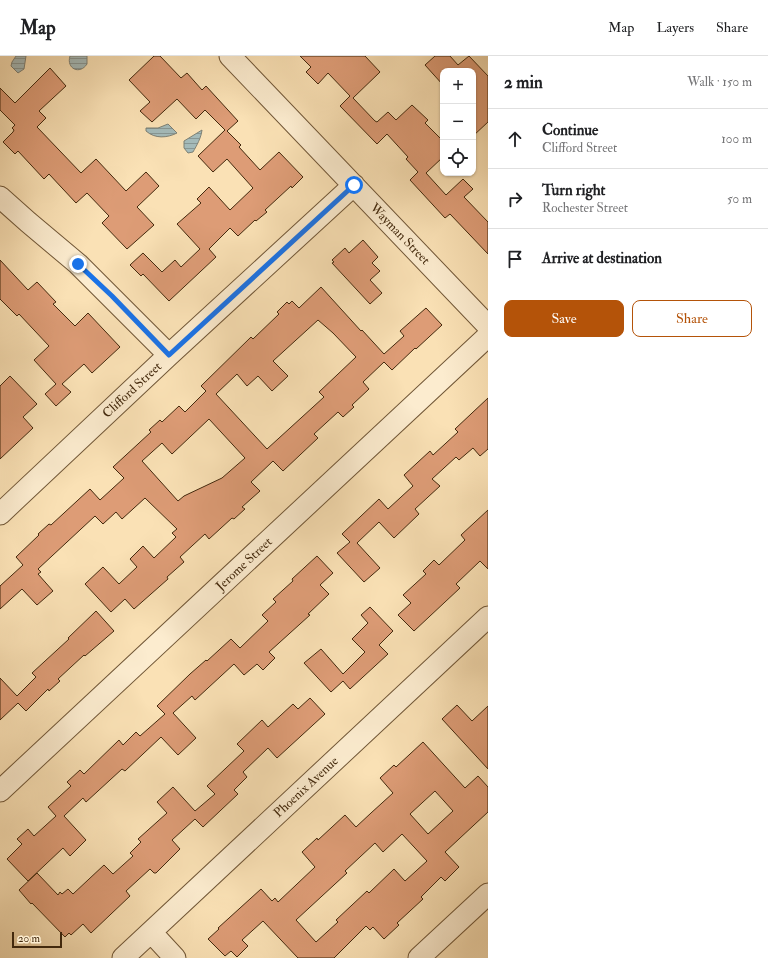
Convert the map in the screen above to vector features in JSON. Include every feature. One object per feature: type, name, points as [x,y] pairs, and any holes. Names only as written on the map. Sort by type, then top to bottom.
[{"type":"street","name":"Wayman Street","points":[[230,56],[488,326]]},
{"type":"street","name":"Clifford Street","points":[[0,514],[169,355],[354,185]]},
{"type":"street","points":[[2,204],[78,264],[112,296],[169,355]]},
{"type":"street","name":"Jerome Street","points":[[0,791],[488,336]]},
{"type":"street","name":"Phoenix Avenue","points":[[124,958],[488,617]]},
{"type":"street","points":[[419,958],[488,894]]},
{"type":"street","points":[[151,932],[175,958]]},
{"type":"shaded area","points":[[16,56],[26,56],[24,69],[18,73],[11,66]]},
{"type":"shaded area","points":[[70,56],[87,56],[87,64],[81,69],[74,69],[69,61]]},
{"type":"shaded area","points":[[168,124],[177,133],[161,137],[150,134],[146,131],[146,128],[158,128]]},
{"type":"shaded area","points":[[202,130],[200,139],[193,152],[188,153],[184,148],[184,141]]},
{"type":"building","points":[[154,56],[160,56],[181,78],[187,73],[202,90],[206,86],[238,121],[227,131],[241,145],[239,147],[260,170],[279,152],[303,177],[265,210],[267,212],[256,221],[255,220],[238,236],[230,228],[209,249],[216,257],[169,301],[143,274],[141,276],[130,265],[143,253],[162,272],[175,260],[181,267],[200,249],[177,224],[201,203],[197,199],[209,187],[230,210],[253,188],[227,159],[213,172],[198,156],[225,130],[205,110],[196,119],[177,99],[152,122],[140,111],[150,102],[129,80]]},
{"type":"building","points":[[300,56],[365,56],[380,72],[353,98],[375,121],[377,122],[388,112],[396,120],[412,105],[428,120],[425,123],[440,138],[440,160],[426,173],[446,195],[463,179],[473,189],[464,197],[488,222],[488,254],[450,214],[445,218],[410,180],[418,172],[406,159],[408,157],[387,134],[377,144],[340,106],[350,96],[328,73],[318,84],[306,72],[311,67]]},
{"type":"building","points":[[435,56],[450,56],[458,65],[469,56],[488,76],[488,122],[476,133],[476,68],[440,68],[440,82],[425,65]]},
{"type":"building","points":[[50,68],[66,86],[39,111],[46,118],[37,127],[81,173],[96,159],[126,191],[146,172],[159,186],[137,207],[154,225],[127,249],[102,223],[109,216],[87,193],[76,203],[49,174],[44,179],[18,151],[15,154],[3,142],[13,132],[14,130],[12,128],[15,125],[0,110],[0,88],[15,103]]},
{"type":"building","points":[[363,240],[378,257],[372,263],[380,271],[370,280],[382,293],[370,304],[332,263],[334,262],[332,260],[345,248],[349,253]]},
{"type":"building","points":[[0,260],[28,290],[37,282],[56,302],[53,304],[75,326],[88,313],[120,347],[92,373],[84,364],[62,384],[71,392],[56,406],[45,394],[56,384],[34,360],[49,346],[19,314],[17,316],[0,299]]},
{"type":"building","points":[[321,287],[384,354],[404,336],[400,331],[426,308],[442,325],[392,370],[384,362],[363,382],[369,389],[352,405],[354,407],[343,417],[338,412],[314,434],[318,438],[283,471],[273,461],[251,482],[260,491],[242,507],[245,509],[234,519],[232,518],[209,539],[205,534],[180,557],[184,562],[167,577],[168,579],[134,609],[125,599],[111,612],[85,584],[103,567],[119,584],[137,567],[130,559],[143,546],[154,558],[176,537],[172,533],[177,529],[145,498],[122,519],[116,512],[103,524],[95,516],[38,569],[41,572],[38,574],[53,591],[37,605],[22,589],[0,609],[0,586],[23,565],[16,557],[39,535],[38,534],[49,524],[51,525],[90,489],[100,500],[124,478],[113,467],[151,432],[149,430],[160,420],[162,422],[179,406],[185,412],[206,391],[201,386],[251,337],[253,339],[279,314],[277,312],[287,302],[289,304],[292,301],[299,308]],"holes":[[[318,320],[356,357],[319,392],[324,397],[267,449],[216,394],[237,374],[247,386],[258,376],[272,391],[288,376],[273,361]],[[209,419],[245,458],[222,478],[184,496],[178,501],[142,461],[162,443],[172,454]]]},
{"type":"building","points":[[10,376],[37,404],[23,417],[33,428],[0,459],[0,386]]},
{"type":"building","points":[[488,398],[488,449],[480,456],[473,448],[459,460],[456,457],[432,479],[440,486],[415,509],[419,514],[394,538],[379,522],[357,543],[380,568],[364,582],[337,553],[350,542],[342,534],[379,499],[388,509],[413,486],[404,475],[430,451],[433,455],[458,432],[455,429]]},
{"type":"building","points":[[488,510],[488,569],[480,561],[456,584],[460,588],[414,631],[398,615],[411,603],[403,595],[426,574],[423,571],[434,560],[439,565],[465,540],[461,535]]},
{"type":"building","points":[[317,556],[333,573],[320,585],[329,594],[308,614],[310,615],[269,652],[275,658],[263,670],[257,664],[244,675],[234,664],[195,700],[192,696],[173,713],[196,738],[178,755],[161,737],[125,771],[122,769],[86,802],[83,798],[64,816],[86,840],[70,856],[63,848],[28,881],[7,859],[22,844],[17,839],[28,829],[34,836],[56,816],[48,807],[71,786],[67,782],[80,770],[84,774],[119,740],[123,745],[136,732],[140,736],[165,714],[157,706],[190,674],[231,639],[240,648],[268,621],[262,615],[276,602],[273,599]]},
{"type":"building","points":[[370,607],[393,631],[379,645],[388,654],[350,689],[343,681],[331,692],[304,663],[321,649],[343,674],[365,652],[352,639],[368,623],[361,615]]},
{"type":"building","points":[[96,611],[114,631],[85,656],[84,655],[58,679],[60,681],[49,691],[48,689],[26,711],[18,703],[0,720],[0,678],[17,696],[36,677],[32,673],[69,639],[68,638]]},
{"type":"building","points":[[310,698],[325,714],[277,758],[268,748],[243,772],[247,777],[234,790],[238,794],[203,827],[195,819],[172,840],[180,849],[156,873],[150,869],[126,891],[130,896],[91,933],[83,924],[71,935],[69,933],[65,937],[32,903],[31,904],[19,890],[37,873],[58,895],[60,892],[62,894],[68,889],[73,894],[104,865],[113,874],[133,856],[130,853],[141,842],[138,839],[167,813],[157,802],[173,787],[195,811],[215,794],[207,786],[244,751],[237,744],[262,720],[268,727],[293,704],[298,709]]},
{"type":"building","points":[[457,705],[472,721],[488,706],[488,769],[442,719]]},
{"type":"building","points":[[423,742],[465,788],[478,776],[488,787],[488,812],[445,852],[459,867],[445,881],[441,877],[421,897],[423,899],[397,923],[399,925],[384,939],[373,927],[370,930],[366,926],[334,958],[298,958],[263,921],[242,940],[248,946],[237,957],[231,951],[225,956],[208,939],[261,889],[272,901],[275,898],[278,902],[315,867],[302,852],[317,838],[318,840],[345,815],[356,827],[393,793],[380,778],[394,765],[396,767]],"holes":[[[435,791],[453,811],[428,834],[410,814]],[[402,834],[427,861],[405,881],[394,869],[369,893],[367,891],[336,920],[338,922],[316,942],[296,920],[347,873],[345,871],[375,843],[383,852]]]},
{"type":"route","points":[[78,264],[112,296],[169,355],[354,185]]}]
